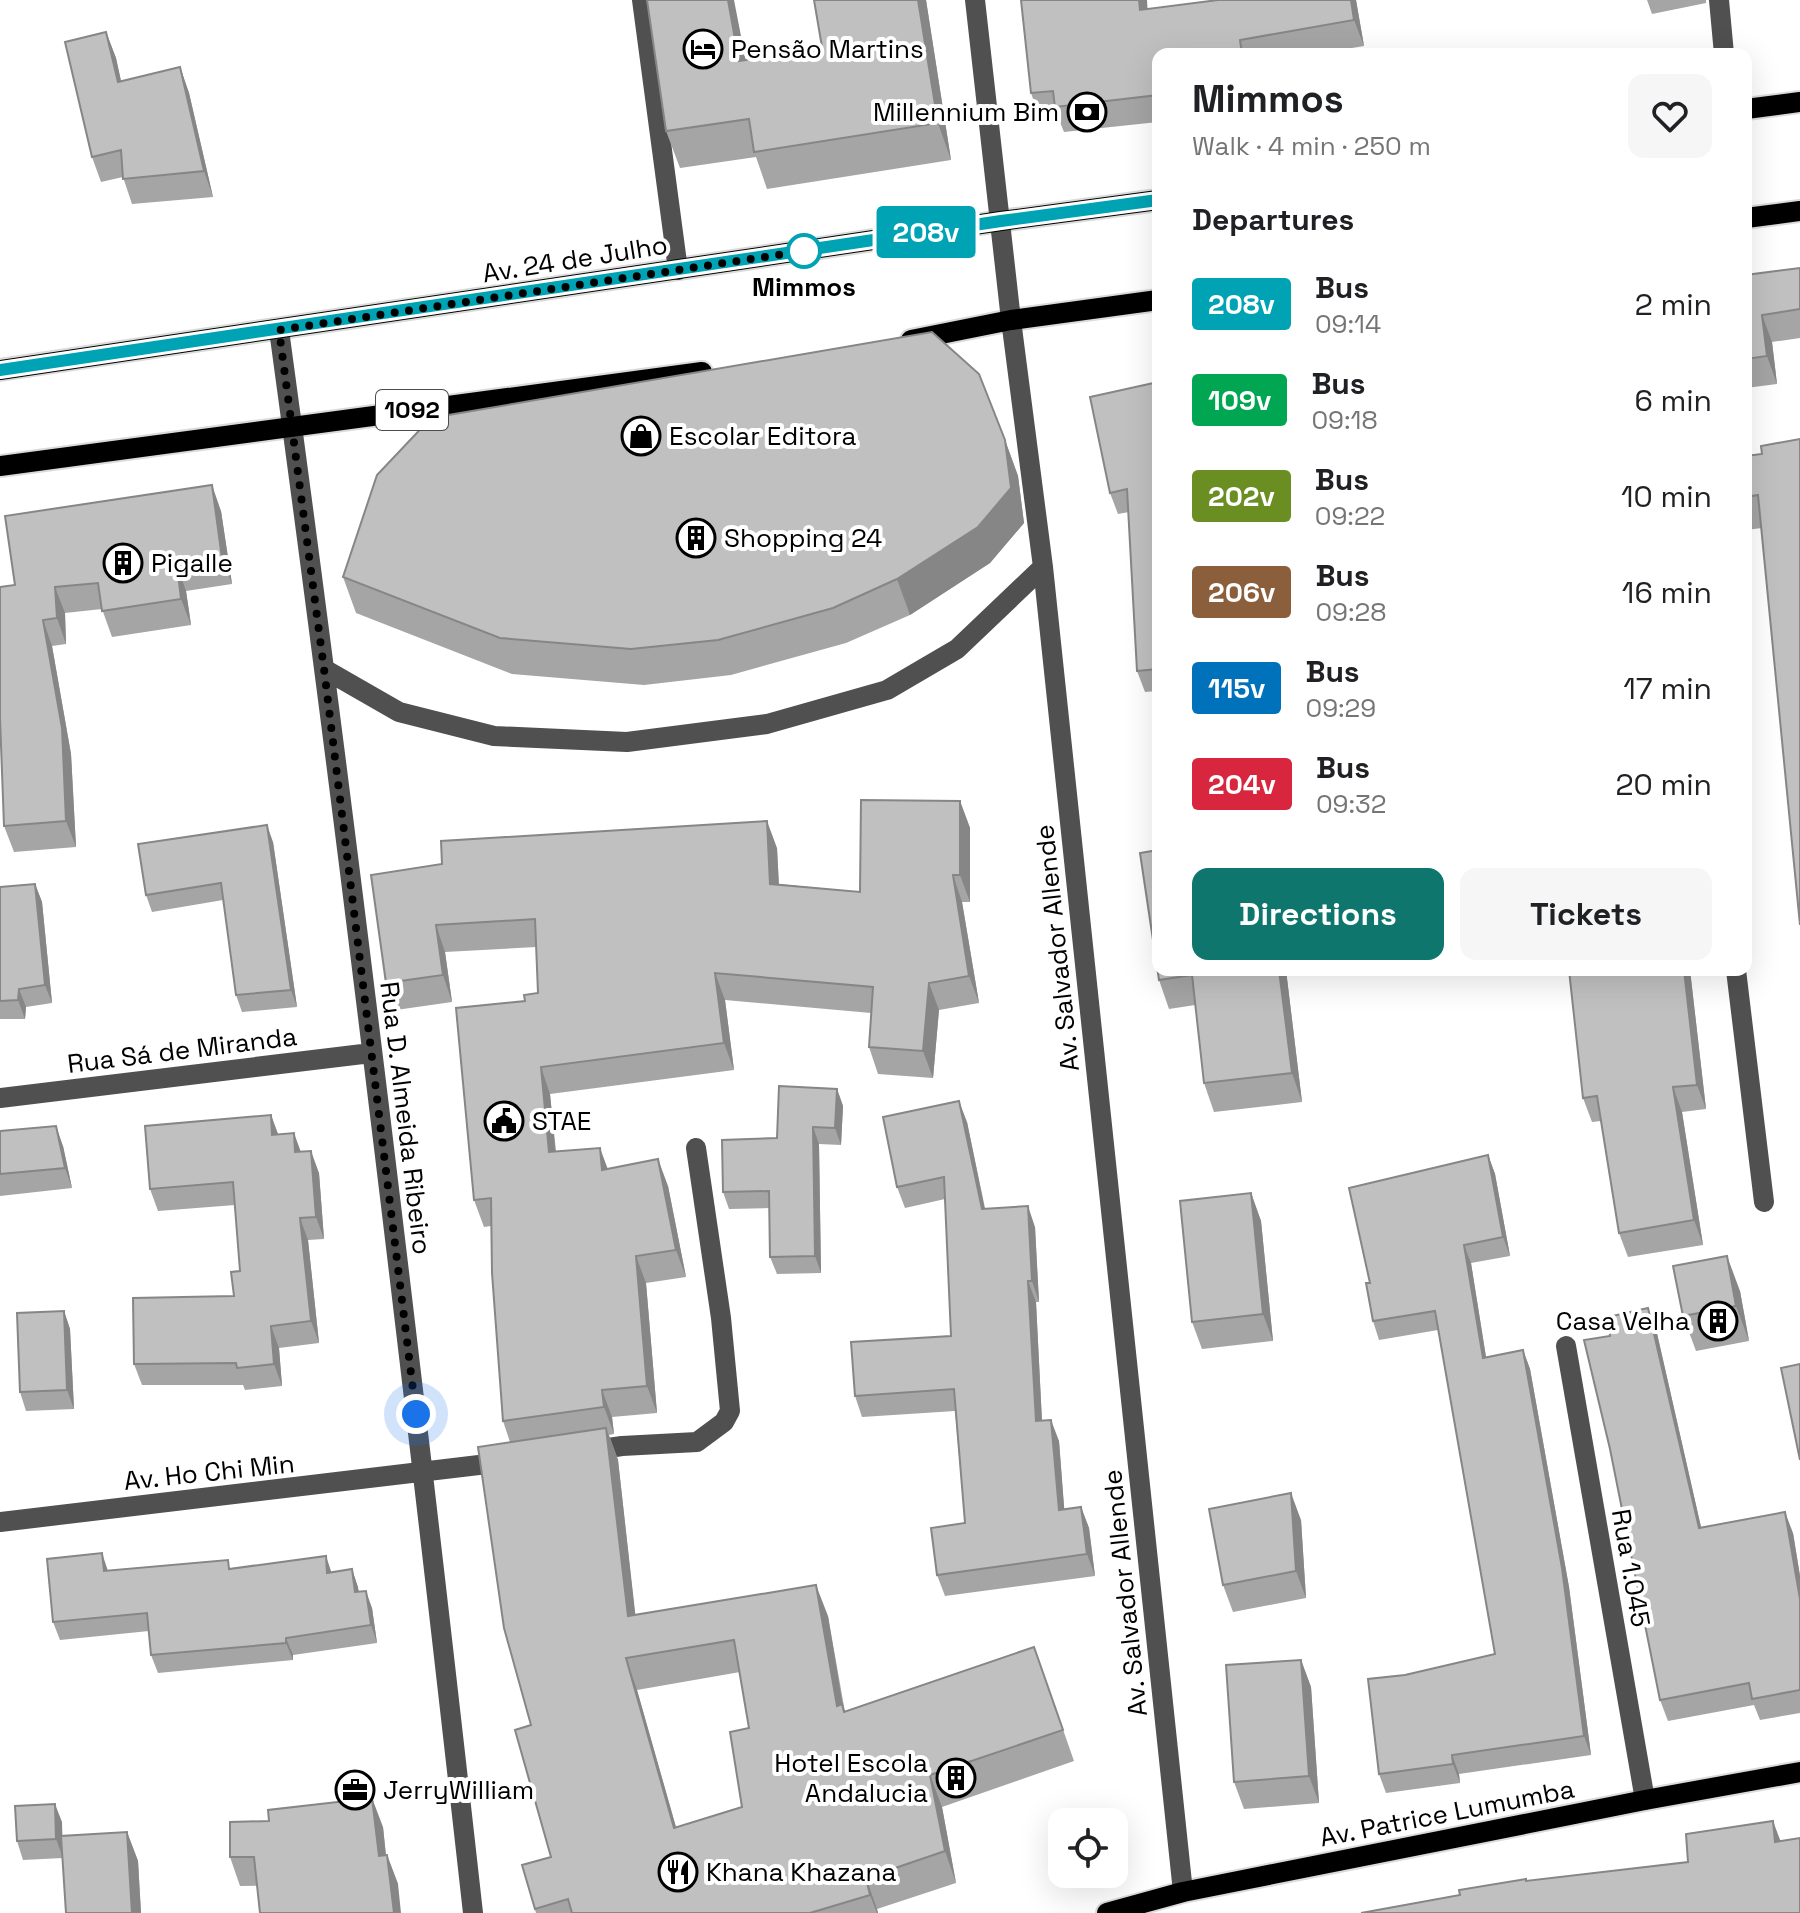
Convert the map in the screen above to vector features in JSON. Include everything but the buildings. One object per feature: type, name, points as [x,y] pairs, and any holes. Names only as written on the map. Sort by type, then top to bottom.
[{"type":"main road","points":[[1752,108],[1800,102]]},
{"type":"main road","name":"Av. 24 de Julho","points":[[0,370],[1152,201]]},
{"type":"main road","points":[[1752,217],[1800,211]]},
{"type":"main road","points":[[886,344],[1011,320],[1152,301]]},
{"type":"main road","name":"1092","points":[[0,466],[730,369]]},
{"type":"main road","name":"Av. Patrice Lumumba","points":[[1107,1913],[1183,1892],[1800,1772]]},
{"type":"street","points":[[642,0],[678,270]]},
{"type":"street","name":"Av. Salvador Allende","points":[[975,0],[1043,567],[1183,1892]]},
{"type":"street","points":[[1719,0],[1723,48]]},
{"type":"street","name":"Rua D. Almeida Ribeiro","points":[[279,330],[424,1474],[473,1913]]},
{"type":"street","points":[[324,669],[399,712],[494,736],[627,742],[767,724],[887,690],[957,649],[1043,567]]},
{"type":"street","points":[[1737,976],[1764,1202]]},
{"type":"street","name":"Rua Sá de Miranda","points":[[0,1098],[371,1053]]},
{"type":"street","points":[[561,1454],[622,1446],[697,1442],[724,1422],[730,1411],[721,1318],[696,1148]]},
{"type":"street","name":"Rua 1.045","points":[[1566,1346],[1645,1800]]},
{"type":"street","name":"Av. Ho Chi Min","points":[[0,1522],[531,1459]]},
{"type":"bus line","name":"208v","points":[[0,370],[1152,201]]},
{"type":"place","name":"Pensão Martins","points":[[703,49]]},
{"type":"place","name":"Millennium Bim","points":[[1087,112]]},
{"type":"place","name":"Mimmos","points":[[804,251]]},
{"type":"place","name":"Escolar Editora","points":[[641,436]]},
{"type":"place","name":"Shopping 24","points":[[696,538]]},
{"type":"place","name":"Pigalle","points":[[123,563]]},
{"type":"place","name":"STAE","points":[[504,1121]]},
{"type":"place","name":"Casa Velha","points":[[1718,1321]]},
{"type":"place","name":"Hotel Escola Andalucia","points":[[956,1778]]},
{"type":"place","name":"JerryWilliam","points":[[355,1790]]},
{"type":"place","name":"Khana Khazana","points":[[678,1872]]},
{"type":"route","points":[[416,1414],[279,330],[804,251]]}]
